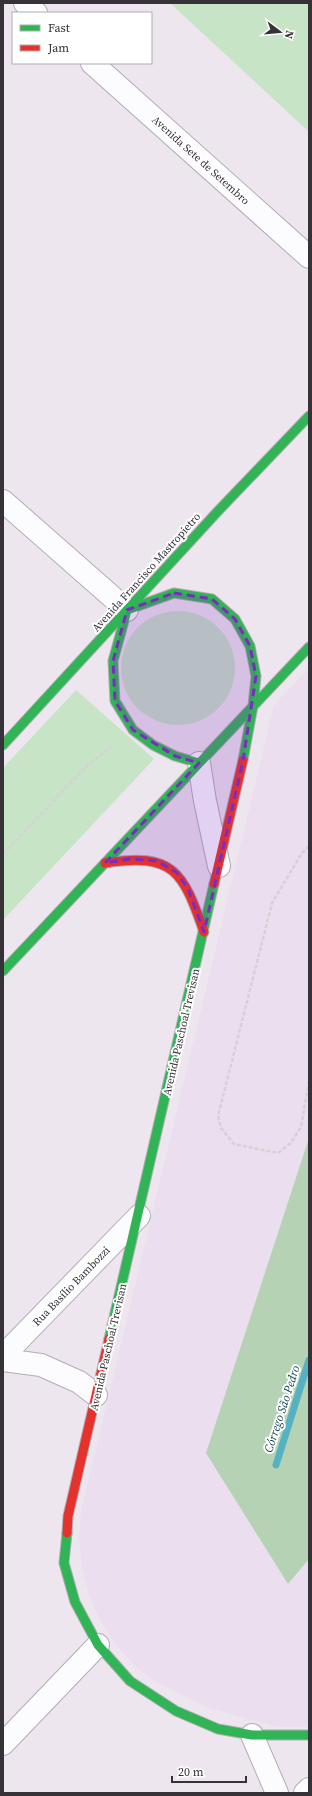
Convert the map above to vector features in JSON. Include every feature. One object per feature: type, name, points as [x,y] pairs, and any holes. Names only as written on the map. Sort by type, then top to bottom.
[{"type":"main road","name":"Avenida Francisco Mastropietro","points":[[3,745],[219,510],[309,416]]},
{"type":"main road","name":"Avenida Paschoal Trevisan","points":[[127,610],[174,593],[212,599],[235,619],[250,646],[256,676],[253,706],[243,761],[139,1216],[68,1516],[64,1563],[75,1602],[98,1645],[130,1681],[176,1711],[218,1730],[252,1735],[309,1735]]},
{"type":"main road","points":[[127,610],[113,661],[115,701],[133,730],[153,745],[169,753],[199,763]]},
{"type":"main road","points":[[3,971],[309,647]]},
{"type":"main road","points":[[105,863],[130,859],[157,861],[177,873],[188,889],[204,932]]},
{"type":"street","points":[[25,3],[35,12]]},
{"type":"street","name":"Avenida Sete de Setembro","points":[[93,64],[309,257]]},
{"type":"street","points":[[3,502],[127,610]]},
{"type":"street","name":"Avenida Paschoal Trevisan","points":[[199,763],[205,801],[219,866]]},
{"type":"street","name":"Rua Basílio Bambozzi","points":[[3,1356],[139,1216]]},
{"type":"street","points":[[3,1360],[41,1366],[79,1382],[96,1395]]},
{"type":"street","points":[[3,1744],[98,1645]]},
{"type":"street","points":[[252,1735],[277,1793]]},
{"type":"street","points":[[305,1793],[309,1789]]},
{"type":"path","points":[[3,854],[87,766],[133,730]]},
{"type":"path","points":[[309,846],[302,853],[272,903],[218,1116],[221,1128],[234,1144],[278,1153],[291,1143],[301,1127],[309,1081]]},
{"type":"highlighted area","points":[[174,593],[212,599],[235,619],[250,646],[256,676],[243,761],[204,932],[188,889],[177,873],[157,861],[130,859],[105,863],[199,763],[175,756],[133,730],[115,701],[113,661],[127,610]]},
{"type":"shaded area","points":[[309,668],[309,1727],[278,1727],[209,1708],[159,1684],[136,1667],[117,1646],[101,1622],[89,1596],[82,1568],[79,1539],[81,1511],[274,705]]},
{"type":"green space","points":[[170,3],[309,3],[309,132]]},
{"type":"green space","points":[[178,611],[200,615],[219,627],[231,646],[235,668],[231,690],[219,709],[200,721],[178,725],[156,721],[137,709],[125,690],[121,668],[125,646],[137,627],[156,615]]},
{"type":"green space","points":[[76,690],[154,759],[3,920],[3,768]]},
{"type":"green space","points":[[309,1138],[309,1559],[288,1584],[206,1453]]},
{"type":"waterway","name":"Córrego São Pedro","points":[[276,1465],[309,1360]]},
{"type":"traffic: fast","points":[[3,745],[219,510],[309,416]]},
{"type":"traffic: fast","points":[[199,763],[175,756],[153,745],[133,730],[115,701],[113,661],[127,610],[174,593],[212,599],[235,619],[250,646],[256,676],[253,706],[243,760]]},
{"type":"traffic: fast","points":[[3,971],[309,647]]},
{"type":"traffic: fast","points":[[109,1339],[214,884]]},
{"type":"traffic: fast","points":[[67,1533],[64,1563],[75,1602],[98,1645],[130,1681],[176,1711],[218,1729],[252,1735],[309,1735]]},
{"type":"traffic: jam","points":[[214,884],[243,760]]},
{"type":"traffic: jam","points":[[105,863],[128,860],[147,861],[161,864],[172,871],[182,881],[189,894],[204,932]]},
{"type":"traffic: jam","points":[[67,1533],[68,1516],[109,1339]]}]
